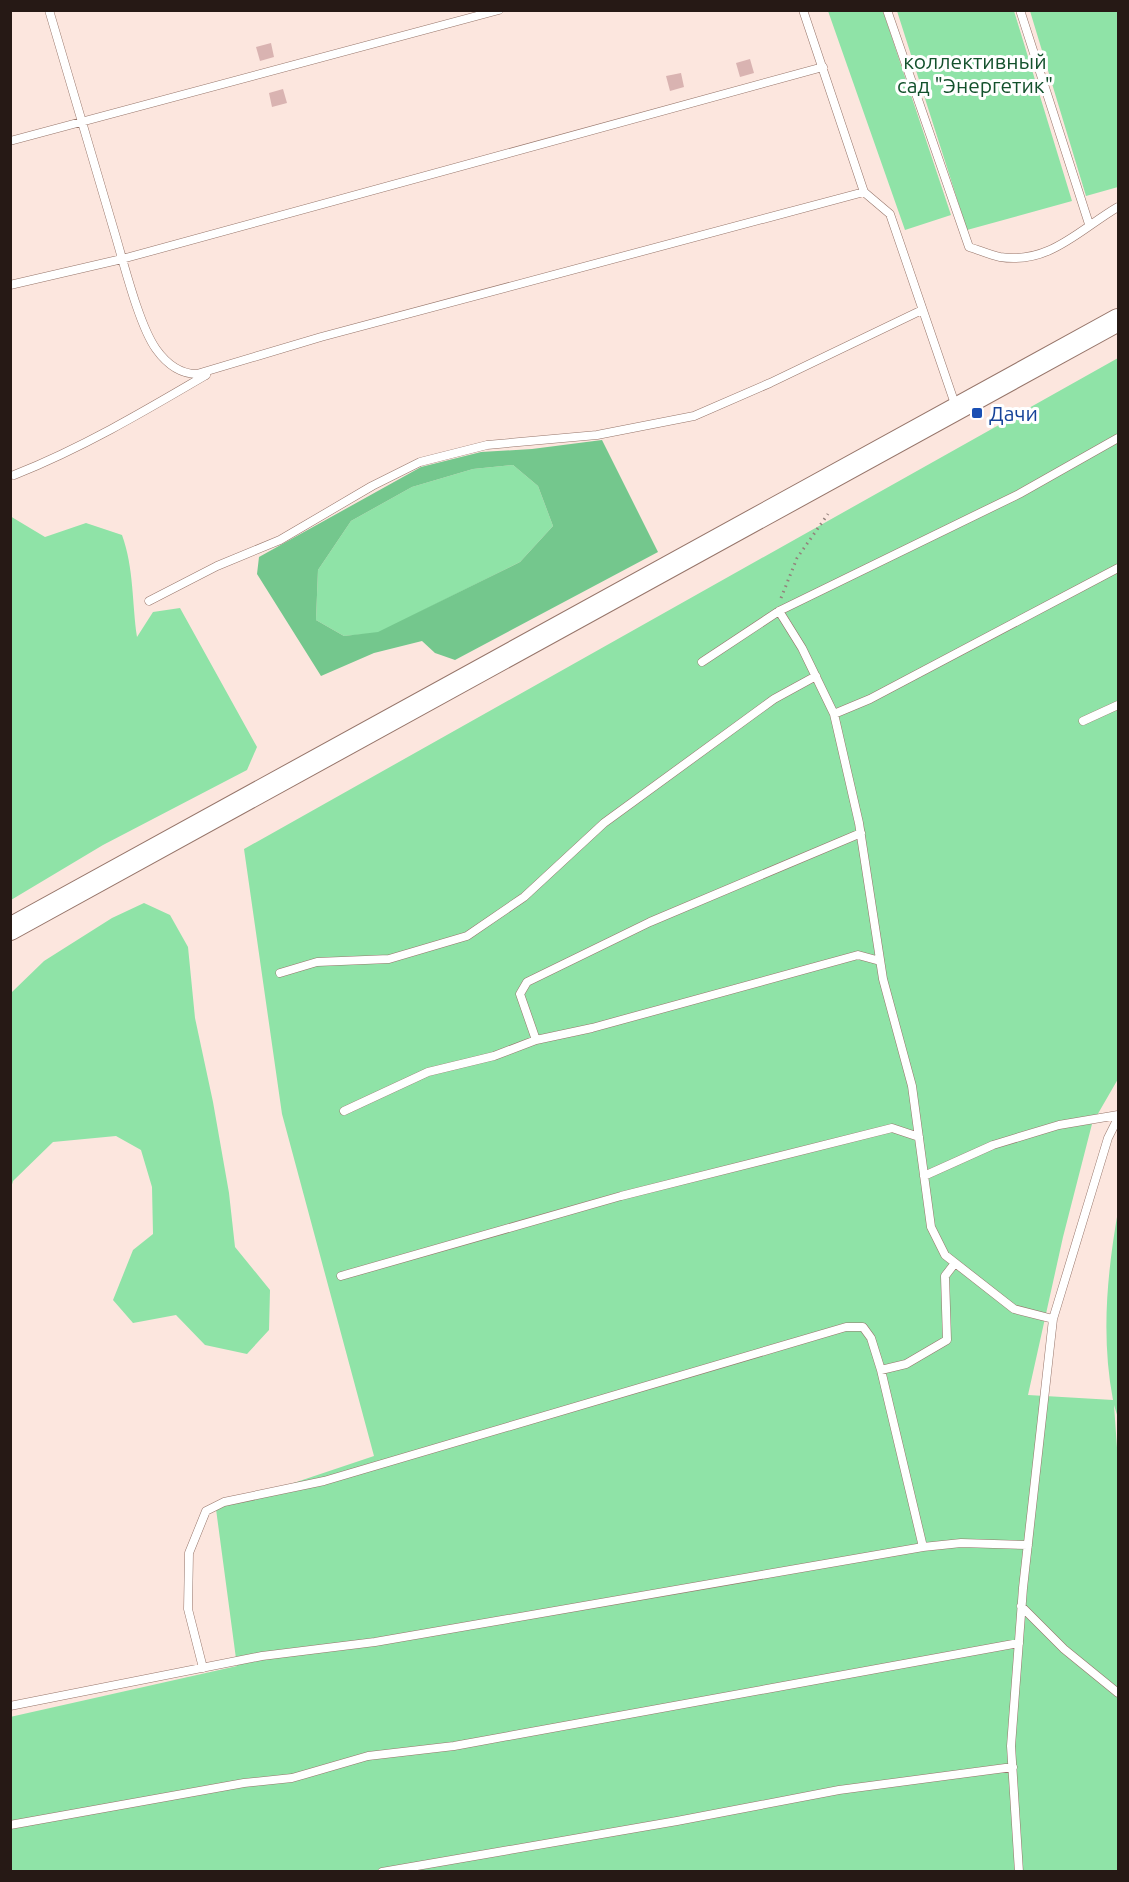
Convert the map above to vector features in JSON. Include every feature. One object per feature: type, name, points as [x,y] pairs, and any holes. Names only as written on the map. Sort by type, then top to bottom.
[{"type":"main road","points":[[10,929],[1119,320]]},
{"type":"lane","points":[[49,10],[122,259],[148,334],[156,350],[185,374],[197,374],[864,192]]},
{"type":"lane","points":[[10,141],[81,120],[499,10]]},
{"type":"lane","points":[[803,10],[864,192],[890,214],[956,408]]},
{"type":"lane","points":[[887,10],[969,247],[1000,257],[1035,256],[1064,245],[1089,224],[1119,207]]},
{"type":"lane","points":[[1020,10],[1089,224]]},
{"type":"lane","points":[[10,285],[122,259],[823,67]]},
{"type":"lane","points":[[149,601],[217,567],[280,540],[372,486],[420,462],[487,445],[597,435],[694,416],[770,384],[922,310]]},
{"type":"lane","points":[[14,475],[59,458],[123,424],[222,366]]},
{"type":"lane","points":[[702,662],[779,611],[1019,494],[1119,438]]},
{"type":"lane","points":[[834,714],[870,699],[1119,568]]},
{"type":"lane","points":[[779,611],[816,676],[834,714],[861,833],[880,961],[912,1086],[931,1227],[945,1255],[1014,1309],[1053,1320]]},
{"type":"lane","points":[[280,973],[317,962],[389,959],[467,936],[524,897],[604,823],[687,765],[774,699],[816,676]]},
{"type":"lane","points":[[1083,721],[1119,705]]},
{"type":"lane","points":[[536,1040],[520,994],[527,982],[650,922],[861,833]]},
{"type":"lane","points":[[344,1111],[428,1072],[494,1056],[536,1040],[592,1028],[858,955],[880,961]]},
{"type":"lane","points":[[924,1176],[993,1145],[1059,1125],[1119,1116]]},
{"type":"lane","points":[[1020,1872],[1011,1746],[1021,1606],[1053,1320],[1108,1138],[1119,1116]]},
{"type":"lane","points":[[341,1276],[621,1196],[892,1128],[919,1137]]},
{"type":"lane","points":[[881,1370],[906,1364],[947,1340],[945,1276],[955,1263]]},
{"type":"lane","points":[[203,1668],[188,1610],[189,1552],[206,1511],[224,1502],[324,1481],[846,1327],[863,1327],[871,1338],[881,1370],[923,1547]]},
{"type":"lane","points":[[10,1706],[262,1656],[375,1642],[923,1547],[961,1543],[1028,1545]]},
{"type":"lane","points":[[1021,1606],[1064,1649],[1119,1694]]},
{"type":"lane","points":[[10,1824],[244,1783],[292,1778],[368,1756],[453,1746],[1019,1643]]},
{"type":"lane","points":[[382,1872],[678,1821],[839,1790],[1013,1767]]},
{"type":"path","points":[[779,611],[782,593],[796,558],[828,514]]},
{"type":"green space","name":"коллективный сад \"Энергетик\"","points":[[828,11],[883,11],[951,215],[905,230]]},
{"type":"green space","name":"коллективный сад \"Энергетик\"","points":[[897,11],[1014,11],[1072,201],[967,230]]},
{"type":"green space","name":"коллективный сад \"Энергетик\"","points":[[1030,11],[1118,11],[1118,187],[1086,196]]},
{"type":"green space","points":[[1118,358],[1118,1079],[1092,1124],[1063,1237],[1028,1395],[1113,1400],[1106,1329],[1108,1282],[1118,1211],[1118,1418],[1114,1405],[1118,1462],[1118,1871],[11,1871],[10,1717],[237,1666],[216,1509],[374,1456],[282,1114],[244,849]]},
{"type":"green space","points":[[602,440],[658,552],[455,660],[435,653],[422,641],[374,653],[321,676],[257,574],[259,557],[421,467],[481,452],[532,449]],"holes":[[[513,465],[538,486],[553,526],[520,562],[378,632],[344,636],[316,620],[318,570],[351,521],[412,487],[473,469]]]},
{"type":"green space","points":[[513,465],[538,486],[553,526],[520,562],[378,633],[344,636],[316,620],[318,570],[351,521],[412,487],[473,469]]},
{"type":"green space","points":[[10,516],[45,537],[86,523],[122,535],[131,573],[137,637],[153,612],[180,608],[257,747],[247,770],[103,845],[11,900]]},
{"type":"green space","points":[[144,903],[170,915],[188,947],[195,1018],[229,1193],[235,1247],[270,1290],[269,1330],[247,1354],[205,1345],[176,1315],[133,1323],[113,1300],[133,1250],[153,1234],[152,1187],[141,1150],[116,1136],[53,1142],[13,1181],[11,1188],[11,993],[44,961],[112,918]]},
{"type":"building","points":[[271,43],[274,57],[260,61],[256,47]]},
{"type":"building","points":[[750,59],[754,73],[740,77],[736,63]]},
{"type":"building","points":[[681,73],[684,87],[670,91],[666,76]]},
{"type":"building","points":[[283,89],[287,103],[272,107],[269,93]]},
{"type":"place","name":"Дачи","points":[[977,413]]}]
